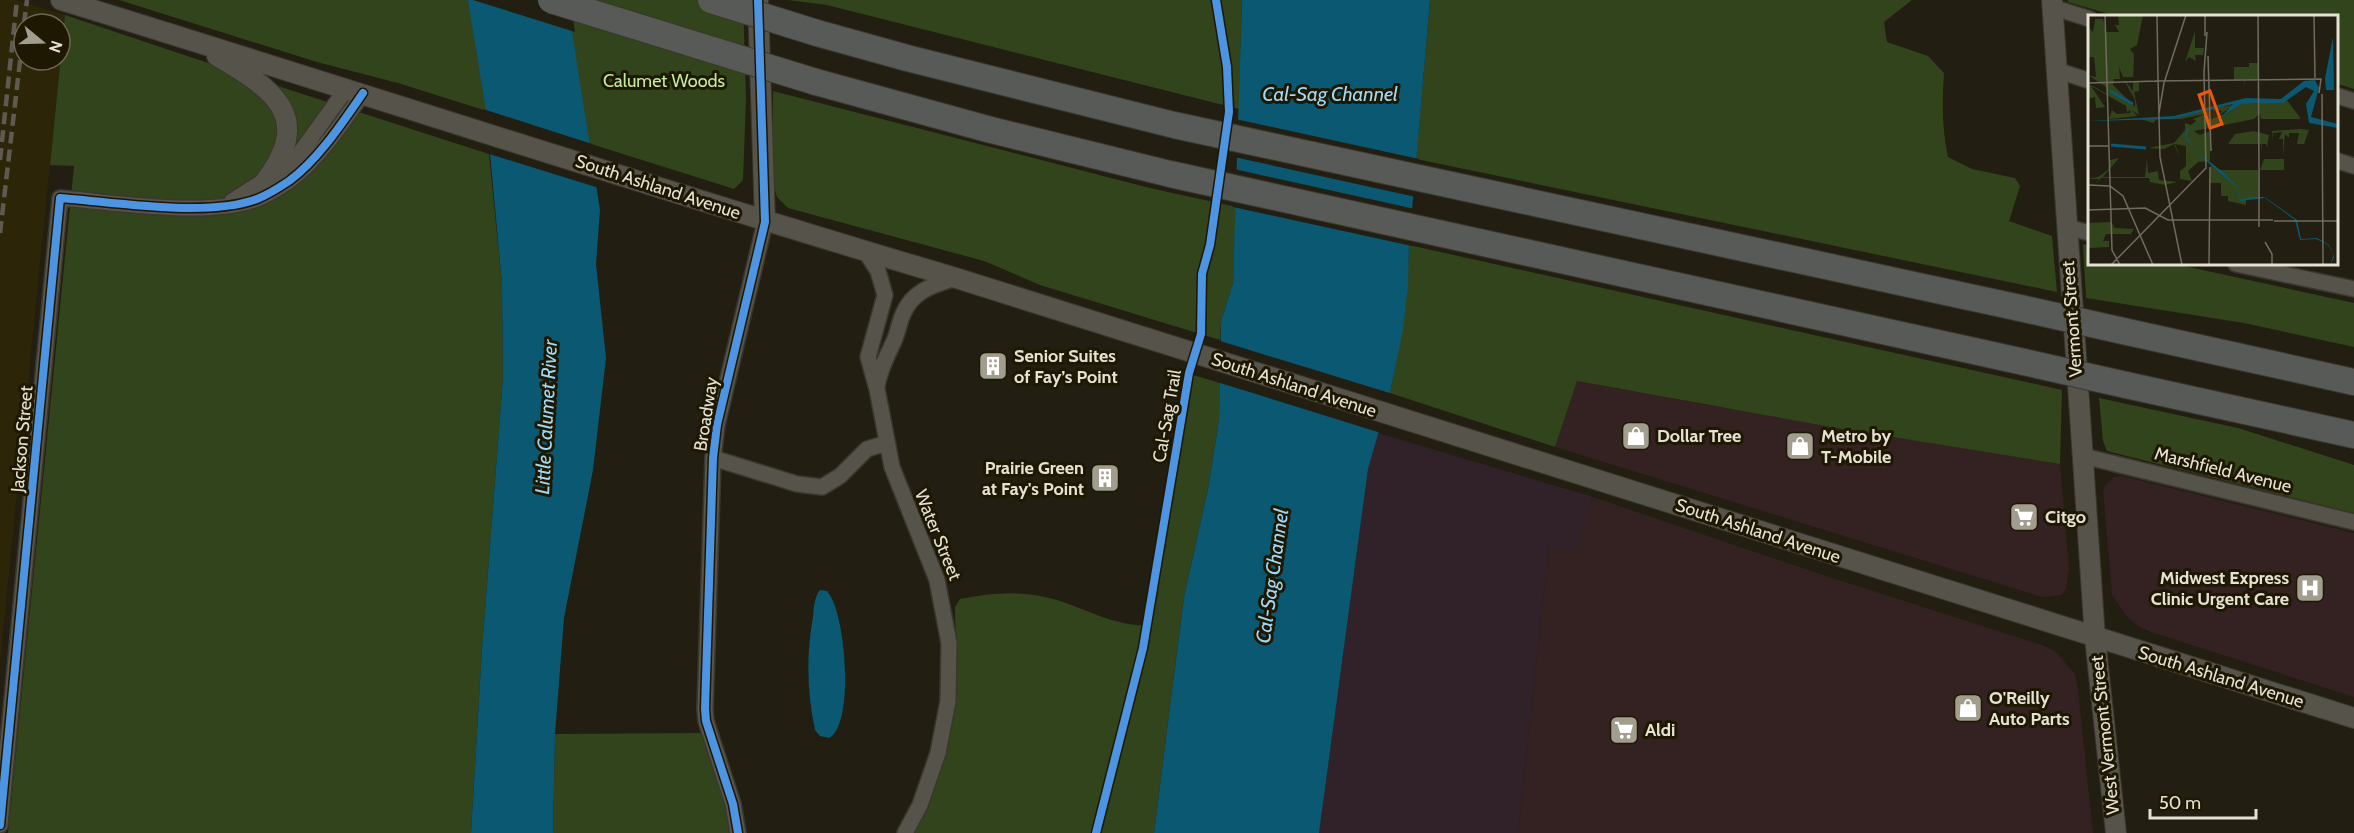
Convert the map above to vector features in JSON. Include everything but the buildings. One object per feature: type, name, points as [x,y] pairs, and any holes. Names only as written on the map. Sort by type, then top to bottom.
[{"type":"highway","points":[[551,0],[816,82],[991,130],[1170,174],[2354,435]]},
{"type":"highway","points":[[711,0],[816,33],[930,64],[1174,125],[2354,382]]},
{"type":"highway","points":[[2245,357],[2354,376]]},
{"type":"highway","points":[[2319,427],[2354,441]]},
{"type":"main road","name":"Broadway","points":[[758,0],[765,222]]},
{"type":"main road","name":"South Ashland Avenue","points":[[73,2],[765,222],[956,278],[2354,718]]},
{"type":"main road","name":"Vermont Street","points":[[2052,3],[2095,638]]},
{"type":"main road","points":[[192,40],[256,80],[280,104],[287,130],[285,143],[282,155],[266,180]]},
{"type":"main road","name":"West Vermont Street","points":[[2095,638],[2116,833]]},
{"type":"street","points":[[2052,3],[2088,18]]},
{"type":"street","points":[[2056,70],[2088,80]]},
{"type":"street","points":[[224,206],[266,180],[300,153],[355,90]]},
{"type":"street","points":[[224,206],[257,199],[290,181],[319,152],[355,90]]},
{"type":"street","points":[[2339,97],[2354,101]]},
{"type":"street","points":[[2339,162],[2354,166]]},
{"type":"street","name":"Jackson Street","points":[[0,825],[60,198],[185,207],[224,206]]},
{"type":"street","name":"Broadway","points":[[738,833],[733,804],[706,721],[705,710],[713,458],[721,399],[765,222]]},
{"type":"street","points":[[2066,227],[2088,232]]},
{"type":"street","name":"Water Street","points":[[865,251],[878,271],[885,295],[868,357],[877,388],[895,480],[937,580],[949,643],[948,701],[938,753],[930,781],[904,833]]},
{"type":"street","points":[[2245,266],[2354,290]]},
{"type":"street","name":"Water Street","points":[[877,388],[882,364],[903,314],[913,297],[930,286],[956,278]]},
{"type":"street","points":[[713,458],[797,484],[822,487],[840,476],[867,449],[887,443]]},
{"type":"street","name":"Marshfield Avenue","points":[[2083,456],[2354,522]]},
{"type":"shaded area","points":[[0,0],[16,0],[55,12],[12,12],[12,72],[59,72],[0,664]]},
{"type":"shaded area","points":[[1577,381],[2060,464],[2069,568],[2066,589],[2061,595],[2042,597],[1555,447]]},
{"type":"shaded area","points":[[1378,433],[1593,497],[1575,553],[1549,545],[1518,833],[1319,833],[1368,469]]},
{"type":"shaded area","points":[[2122,476],[2354,533],[2354,697],[2151,632],[2128,618],[2112,595],[2103,490],[2114,477]]},
{"type":"shaded area","points":[[1593,497],[2055,651],[2075,674],[2093,833],[1518,833],[1549,545],[1575,552]]},
{"type":"green space","name":"Calumet Woods","points":[[119,0],[743,0],[746,99],[743,180],[734,189],[398,83],[317,62]]},
{"type":"green space","points":[[788,0],[1242,0],[1239,109],[827,5]]},
{"type":"green space","points":[[1430,0],[1912,0],[1884,22],[1887,42],[1928,56],[1944,73],[1943,115],[1948,157],[1972,169],[2015,178],[2020,186],[2009,221],[2052,236],[2057,292],[1416,159]]},
{"type":"green space","points":[[2068,0],[2354,0],[2354,89],[2339,84],[2339,15],[2113,15],[2068,2]]},
{"type":"green space","points":[[72,17],[489,154],[502,284],[503,377],[482,649],[471,833],[8,833],[74,166],[50,165],[59,72],[72,72]]},
{"type":"green space","points":[[773,91],[1150,188],[1236,207],[1233,283],[1221,322],[1220,340],[1040,285],[984,261],[788,208],[777,197],[773,184]]},
{"type":"green space","points":[[2083,244],[2088,245],[2088,266],[2184,266],[2354,303],[2354,347],[2244,323],[2086,298]]},
{"type":"green space","points":[[1409,245],[2062,390],[2060,464],[1831,427],[1577,381],[1555,447],[1390,393],[1403,320]]},
{"type":"green space","points":[[1183,372],[1220,383],[1219,420],[1208,489],[1184,597],[1154,833],[912,833],[932,796],[950,735],[956,673],[955,607],[960,599],[995,594],[1030,594],[1064,602],[1123,623],[1147,625]]},
{"type":"green space","points":[[2099,398],[2238,428],[2354,465],[2354,513],[2107,451],[2103,441]]},
{"type":"green space","points":[[701,733],[727,811],[731,833],[553,833],[555,734]]},
{"type":"water","name":"Little Calumet River","points":[[468,0],[567,0],[600,210],[596,264],[606,358],[593,470],[564,618],[555,734],[553,833],[471,833],[482,649],[503,377],[502,284],[486,110]]},
{"type":"water","name":"Cal-Sag Channel","points":[[1242,0],[1430,0],[1409,245],[1408,285],[1403,330],[1390,393],[1368,469],[1319,833],[1154,833],[1184,597],[1208,489],[1219,420],[1221,322],[1233,283]]},
{"type":"water","points":[[820,590],[827,591],[834,603],[843,643],[845,667],[842,712],[837,729],[829,738],[820,736],[815,730],[809,688],[808,660],[811,631],[815,603]]},
{"type":"pier","points":[[473,0],[570,0],[575,32]]},
{"type":"pier","points":[[483,109],[592,144],[599,188],[486,153]]},
{"type":"pier","points":[[1235,119],[1419,159],[1416,197],[1234,157]]},
{"type":"pier","points":[[1234,169],[1415,209],[1412,246],[1233,207]]},
{"type":"pier","points":[[1217,340],[1393,394],[1381,433],[1217,382]]},
{"type":"railway","points":[[0,160],[17,0]]},
{"type":"railway","points":[[26,12],[27,0]]},
{"type":"railway","points":[[0,233],[19,72]]},
{"type":"cycle path","points":[[738,833],[733,804],[706,721],[705,709],[713,458],[717,425],[765,222],[758,0]]},
{"type":"cycle path","name":"Cal-Sag Trail","points":[[1096,833],[1143,648],[1189,373],[1201,334],[1202,274],[1210,245],[1229,112],[1227,67],[1216,0]]},
{"type":"cycle path","points":[[0,825],[60,198],[187,208],[236,205],[257,199],[300,172],[329,140],[363,93]]},
{"type":"place","name":"Senior Suites of Fay’s Point","points":[[993,366]]},
{"type":"place","name":"Dollar Tree","points":[[1636,436]]},
{"type":"place","name":"Metro by T-Mobile","points":[[1800,446]]},
{"type":"place","name":"Prairie Green at Fay's Point","points":[[1105,478]]},
{"type":"place","name":"Citgo","points":[[2024,517]]},
{"type":"place","name":"Midwest Express Clinic Urgent Care","points":[[2310,588]]},
{"type":"place","name":"O'Reilly Auto Parts","points":[[1968,708]]},
{"type":"place","name":"Aldi","points":[[1624,730]]}]
